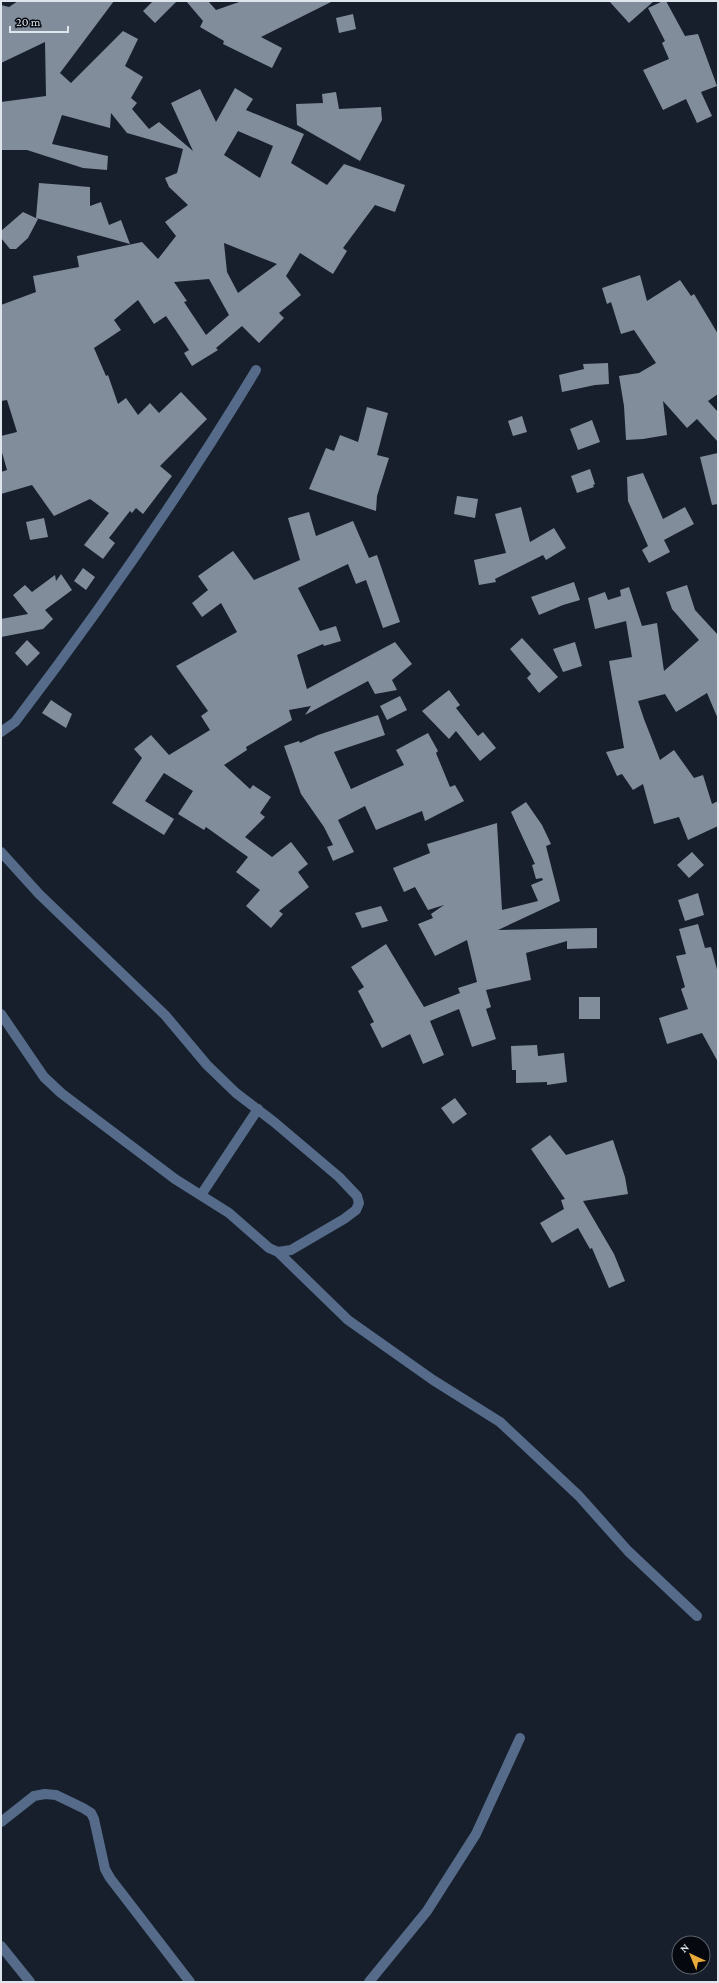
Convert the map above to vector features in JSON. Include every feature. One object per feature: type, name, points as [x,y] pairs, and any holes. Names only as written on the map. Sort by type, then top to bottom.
[{"type":"street","points":[[1,732],[16,722],[125,569],[195,469],[256,370]]},
{"type":"street","points":[[1,852],[39,894],[165,1015],[206,1065],[236,1092],[339,1177],[357,1196],[359,1203],[356,1210],[344,1220],[291,1250],[278,1252]]},
{"type":"street","points":[[1,1014],[44,1077],[61,1093],[169,1174],[229,1213],[269,1248],[278,1252],[348,1320],[434,1380],[500,1422],[579,1496],[628,1550],[697,1616]]},
{"type":"street","points":[[201,1196],[258,1109]]},
{"type":"street","points":[[369,1982],[427,1911],[476,1834],[520,1738]]},
{"type":"street","points":[[1,1822],[34,1796],[45,1794],[56,1795],[91,1812],[94,1819],[105,1869],[110,1878],[190,1982]]},
{"type":"street","points":[[1,1946],[30,1982]]},
{"type":"building","points":[[18,1],[114,1],[60,73],[71,83],[123,31],[138,39],[125,66],[143,77],[131,98],[137,103],[132,109],[149,129],[159,122],[193,151],[171,103],[200,89],[216,122],[235,88],[253,99],[246,110],[304,134],[291,163],[327,185],[344,164],[405,185],[395,212],[375,205],[343,248],[347,251],[333,274],[300,253],[286,276],[301,295],[279,313],[284,318],[259,343],[242,326],[216,348],[218,350],[192,366],[184,353],[189,350],[166,316],[154,324],[138,300],[114,320],[121,330],[94,348],[106,376],[108,375],[118,404],[126,398],[138,415],[150,403],[159,413],[181,392],[207,419],[160,466],[172,476],[143,514],[136,508],[132,513],[130,511],[109,538],[115,543],[103,559],[84,545],[109,513],[90,499],[54,516],[32,485],[1,494],[1,472],[7,470],[1,449],[1,436],[17,432],[7,400],[1,401],[1,305],[36,292],[33,276],[79,267],[77,256],[142,242],[158,259],[176,236],[165,222],[188,205],[169,187],[165,178],[177,173],[183,149],[127,133],[111,113],[110,128],[62,115],[52,144],[108,156],[107,170],[83,168],[27,150],[1,150],[1,102],[46,96],[45,42],[1,63],[1,5],[9,7]],"holes":[[[238,131],[273,146],[260,178],[224,155]],[[224,243],[277,264],[238,293],[227,272]],[[209,279],[229,315],[206,335],[184,302],[187,301],[174,282]]]},
{"type":"building","points":[[153,1],[177,1],[155,23],[143,11]]},
{"type":"building","points":[[186,1],[208,1],[216,10],[242,1],[333,1],[261,37],[282,48],[272,68],[223,44],[224,41],[200,27],[203,21]]},
{"type":"building","points":[[609,1],[654,1],[629,23]]},
{"type":"building","points":[[666,1],[685,36],[698,34],[717,86],[701,92],[712,116],[697,123],[686,99],[663,110],[643,70],[669,59],[662,43],[665,41],[648,8]]},
{"type":"building","points":[[353,14],[356,29],[339,33],[336,18]]},
{"type":"building","points":[[336,92],[339,109],[381,107],[382,120],[360,161],[297,125],[296,104],[323,103],[322,94]]},
{"type":"building","points":[[39,183],[90,187],[90,206],[101,202],[109,225],[121,220],[130,244],[36,218]]},
{"type":"building","points":[[23,212],[38,219],[28,238],[16,249],[10,249],[1,238],[1,231]]},
{"type":"building","points":[[640,275],[647,301],[680,280],[691,296],[694,294],[718,334],[718,394],[708,401],[718,412],[718,442],[697,419],[687,428],[663,401],[667,435],[626,440],[624,406],[619,376],[639,373],[656,363],[634,330],[621,334],[611,302],[607,304],[602,288]]},
{"type":"building","points":[[608,363],[609,384],[595,385],[562,392],[559,375],[584,369],[583,364]]},
{"type":"building","points":[[367,407],[388,413],[377,455],[389,458],[377,496],[376,511],[309,489],[326,448],[334,451],[340,435],[358,442]]},
{"type":"building","points":[[522,416],[527,432],[513,436],[508,421]]},
{"type":"building","points":[[592,420],[600,442],[578,450],[570,429]]},
{"type":"building","points":[[718,453],[718,504],[712,505],[700,457]]},
{"type":"building","points":[[590,469],[595,484],[593,485],[594,487],[577,493],[571,476]]},
{"type":"building","points":[[643,473],[663,519],[685,507],[694,524],[664,540],[670,552],[649,563],[642,550],[648,546],[628,501],[627,477]]},
{"type":"building","points":[[457,496],[478,499],[475,518],[454,514]]},
{"type":"building","points":[[521,507],[530,542],[554,528],[566,548],[546,560],[543,555],[495,579],[496,582],[479,585],[474,560],[506,553],[495,514]]},
{"type":"building","points":[[309,512],[316,536],[353,521],[369,558],[377,555],[400,622],[383,628],[366,580],[356,584],[348,564],[298,588],[320,631],[336,626],[341,641],[324,646],[323,644],[297,655],[307,689],[395,642],[412,664],[392,680],[397,690],[375,694],[368,681],[305,715],[311,706],[289,710],[292,720],[246,747],[247,750],[224,765],[250,789],[253,785],[271,797],[260,813],[265,817],[245,837],[272,857],[291,842],[308,864],[298,872],[309,887],[279,911],[283,914],[271,928],[246,906],[260,890],[236,872],[248,857],[206,827],[204,830],[178,814],[193,791],[164,773],[145,801],[174,819],[164,835],[112,803],[142,758],[134,749],[151,735],[169,755],[210,730],[201,716],[208,711],[176,666],[237,632],[221,603],[202,617],[192,603],[208,590],[198,576],[233,551],[254,580],[300,560],[288,518]]},
{"type":"building","points":[[44,518],[48,537],[30,540],[26,522]]},
{"type":"building","points":[[83,568],[95,577],[86,590],[74,581]]},
{"type":"building","points":[[61,574],[72,590],[45,610],[53,619],[43,629],[1,637],[1,619],[28,614],[13,595],[25,585],[32,592],[55,575],[56,581]]},
{"type":"building","points":[[574,582],[580,600],[539,615],[531,597]]},
{"type":"building","points":[[687,585],[695,610],[718,635],[718,719],[707,693],[676,712],[665,694],[638,701],[660,760],[674,750],[694,778],[703,775],[712,804],[718,801],[718,826],[688,840],[679,817],[654,824],[643,784],[633,790],[622,774],[617,776],[606,752],[624,748],[609,661],[632,657],[626,621],[595,629],[588,598],[605,592],[608,600],[621,596],[620,590],[629,587],[642,626],[657,623],[664,671],[699,640],[672,609],[666,592]]},
{"type":"building","points":[[522,638],[558,677],[539,693],[527,678],[531,674],[510,649]]},
{"type":"building","points":[[27,640],[40,653],[27,666],[15,653]]},
{"type":"building","points":[[575,642],[582,666],[563,672],[553,649]]},
{"type":"building","points":[[449,690],[460,705],[456,708],[478,736],[483,732],[496,748],[480,761],[456,731],[449,739],[422,711]]},
{"type":"building","points":[[400,696],[407,710],[387,720],[380,706]]},
{"type":"building","points":[[51,700],[72,714],[66,728],[42,713]]},
{"type":"building","points":[[378,715],[385,735],[334,752],[351,789],[404,765],[396,750],[428,733],[438,751],[436,753],[450,787],[455,785],[464,801],[425,821],[422,811],[376,830],[365,806],[338,820],[354,852],[333,861],[327,847],[333,845],[324,827],[301,794],[284,746],[299,741],[300,743],[318,735]]},
{"type":"building","points":[[526,802],[542,825],[551,844],[546,846],[560,901],[498,930],[597,928],[597,948],[567,949],[567,941],[526,953],[531,980],[486,990],[491,1007],[486,1009],[496,1039],[472,1047],[459,1009],[430,1021],[444,1055],[423,1064],[410,1034],[382,1048],[370,1024],[374,1022],[358,991],[364,987],[351,967],[386,944],[424,1007],[460,993],[458,988],[477,982],[467,940],[435,956],[418,924],[433,918],[431,914],[444,905],[428,910],[415,887],[404,892],[393,868],[430,853],[427,844],[497,823],[502,910],[538,901],[531,885],[543,880],[542,878],[536,879],[532,865],[535,864],[511,812]]},
{"type":"building","points":[[692,852],[704,865],[689,878],[677,865]]},
{"type":"building","points":[[698,893],[704,915],[685,921],[678,900]]},
{"type":"building","points":[[381,906],[388,921],[362,928],[355,913]]},
{"type":"building","points":[[698,924],[705,948],[711,947],[718,973],[718,1062],[702,1033],[667,1044],[659,1018],[688,1009],[681,989],[685,987],[676,956],[686,954],[679,929]]},
{"type":"building","points":[[579,997],[600,997],[600,1019],[579,1019]]},
{"type":"building","points":[[537,1045],[538,1056],[564,1053],[567,1082],[547,1085],[547,1082],[516,1083],[516,1070],[512,1070],[511,1046]]},
{"type":"building","points":[[455,1098],[467,1114],[453,1124],[441,1108]]},
{"type":"building","points":[[550,1135],[566,1155],[613,1140],[625,1177],[628,1194],[583,1201],[614,1254],[625,1281],[609,1288],[592,1248],[590,1249],[578,1228],[552,1243],[540,1223],[564,1209],[561,1200],[565,1199],[531,1149]]}]
